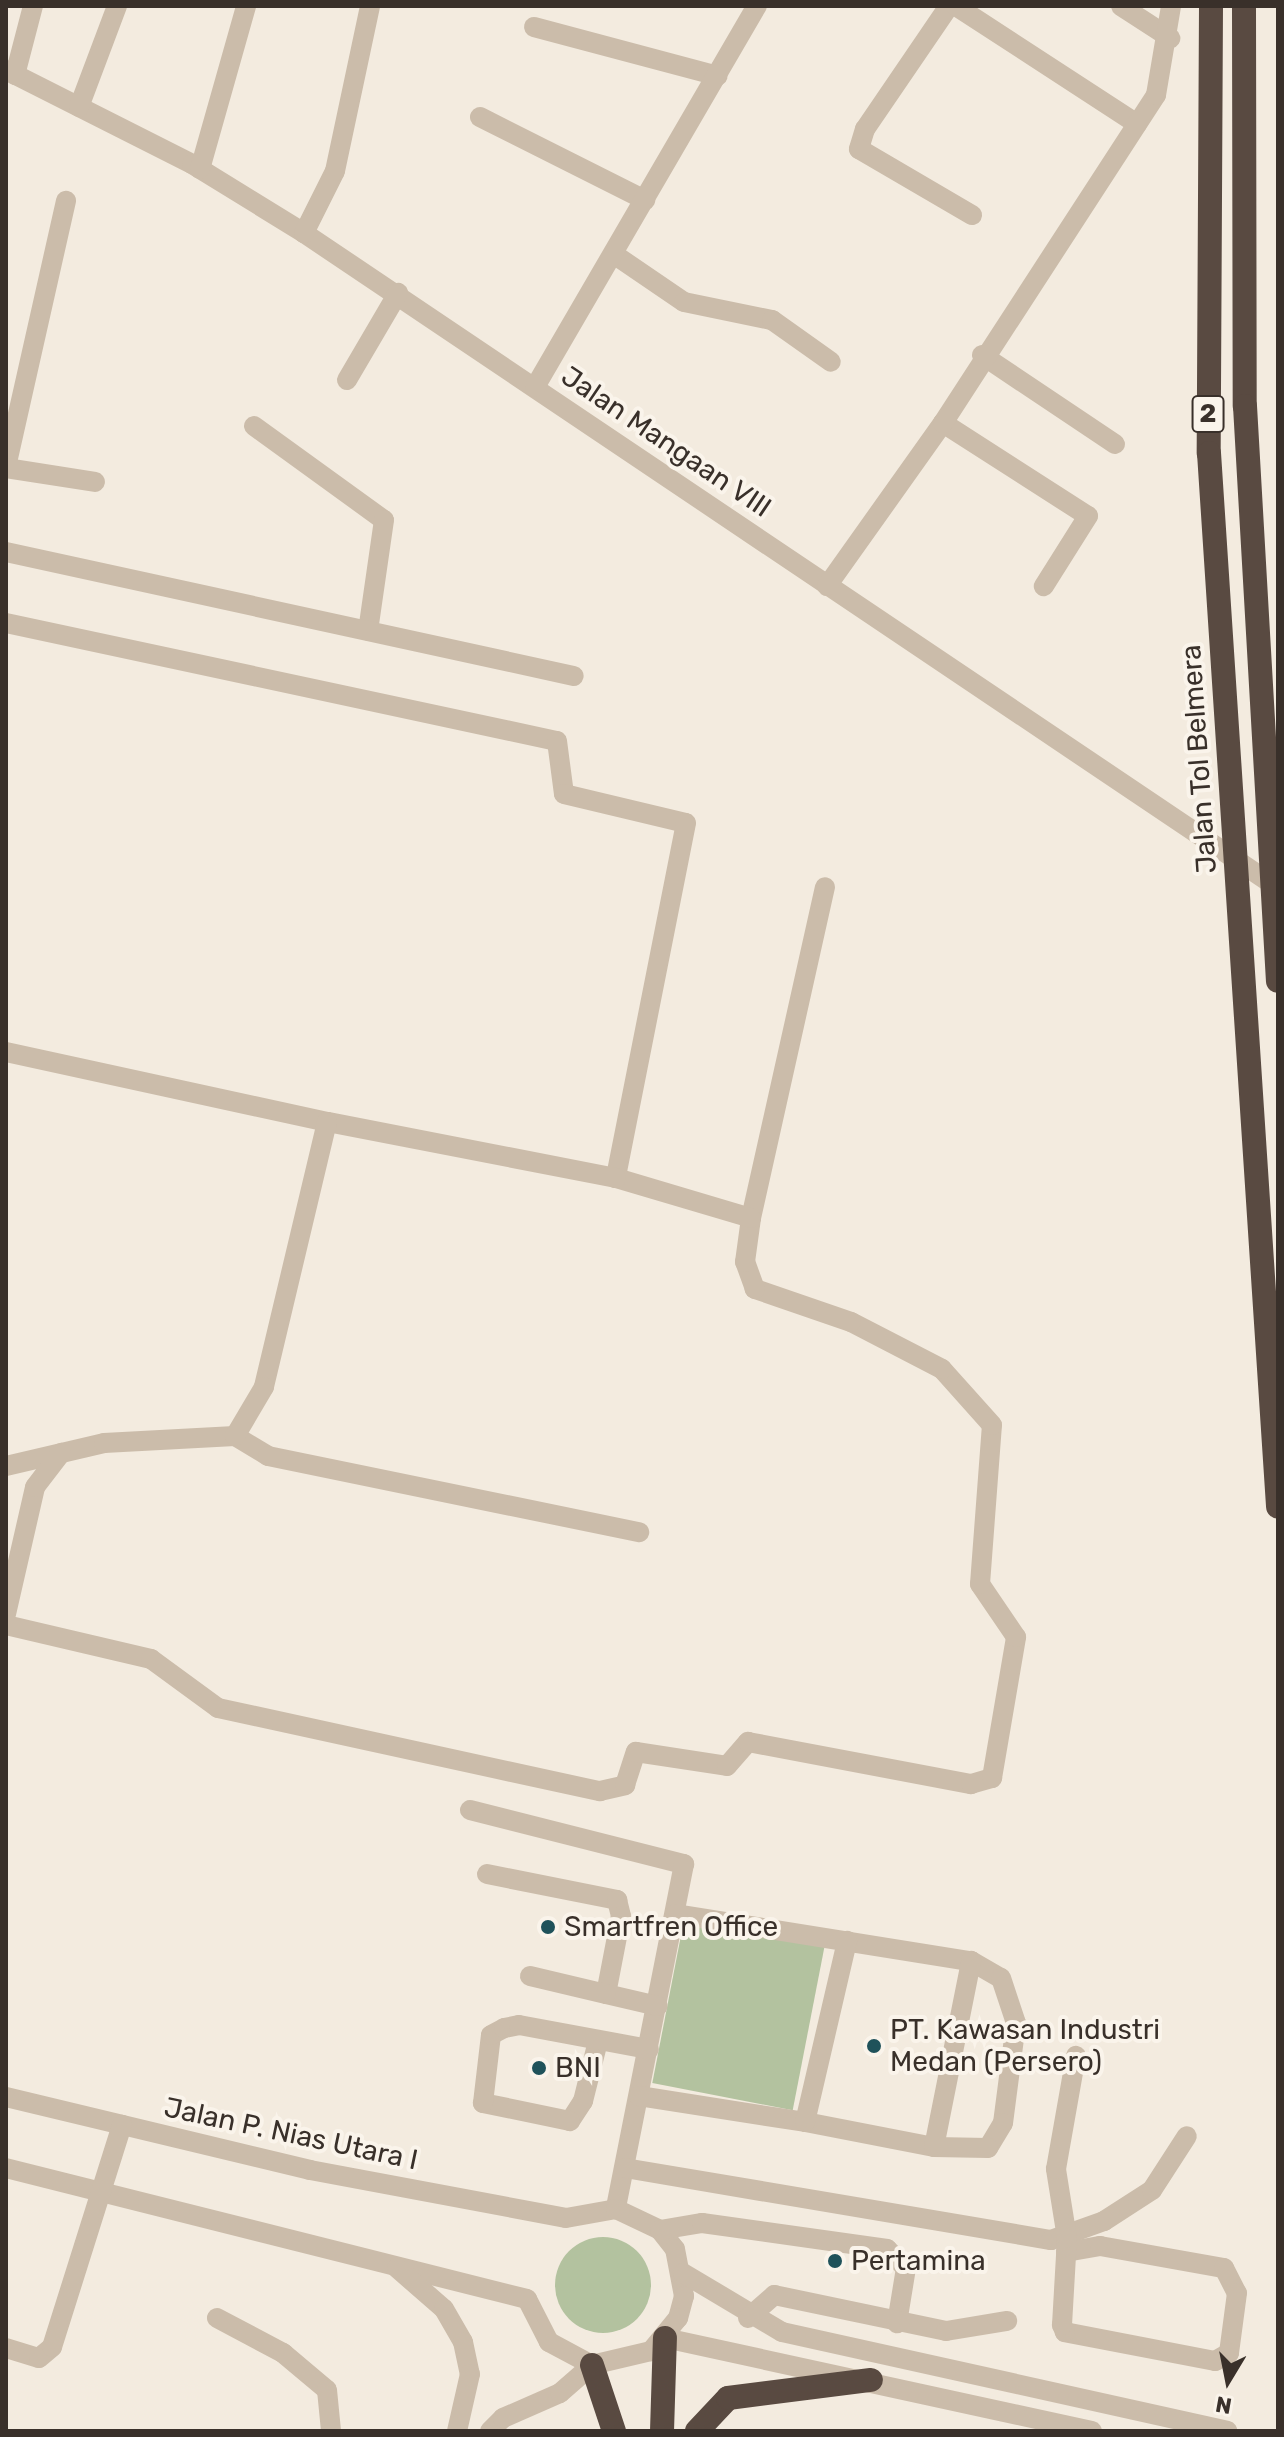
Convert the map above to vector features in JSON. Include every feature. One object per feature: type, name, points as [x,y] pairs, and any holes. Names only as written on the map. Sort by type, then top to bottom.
[{"type":"highway","name":"Jalan Tol Belmera","points":[[1211,6],[1209,453],[1278,1507]]},
{"type":"highway","name":"2","points":[[1244,6],[1244,348],[1278,981]]},
{"type":"highway","points":[[662,2431],[665,2338]]},
{"type":"highway","points":[[592,2365],[614,2431]]},
{"type":"highway","points":[[697,2431],[728,2398],[871,2380]]},
{"type":"street","points":[[10,72],[33,6]]},
{"type":"street","points":[[79,107],[117,6]]},
{"type":"street","points":[[200,169],[246,6]]},
{"type":"street","points":[[304,233],[335,171],[370,6]]},
{"type":"street","points":[[535,387],[615,255],[757,6]]},
{"type":"street","points":[[949,6],[865,129],[859,149],[972,215]]},
{"type":"street","points":[[956,6],[1137,124]]},
{"type":"street","points":[[1121,6],[1170,38]]},
{"type":"street","points":[[827,586],[943,423],[982,355],[1137,124],[1164,78],[1171,6]]},
{"type":"street","points":[[534,27],[718,76]]},
{"type":"street","name":"Jalan Mangaan VIII","points":[[10,72],[200,169],[398,293],[827,586],[1278,888]]},
{"type":"street","points":[[480,117],[645,200]]},
{"type":"street","points":[[66,201],[6,467],[95,482]]},
{"type":"street","points":[[615,255],[684,302],[772,320],[831,362]]},
{"type":"street","points":[[347,380],[398,293]]},
{"type":"street","points":[[982,355],[1115,444]]},
{"type":"street","points":[[943,423],[1088,516],[1044,586]]},
{"type":"street","points":[[254,426],[384,520],[368,631]]},
{"type":"street","points":[[6,552],[574,676]]},
{"type":"street","points":[[6,623],[557,741],[564,794],[686,823],[616,1178]]},
{"type":"street","points":[[6,1625],[151,1659],[218,1708],[600,1791],[621,1790],[643,1750],[722,1767],[748,1742],[971,1784],[992,1778],[1016,1637],[980,1584],[992,1425],[942,1369],[851,1322],[755,1289],[745,1262],[751,1218],[825,887]]},
{"type":"street","points":[[6,1052],[327,1122],[616,1178],[751,1218]]},
{"type":"street","points":[[235,1436],[264,1387],[327,1122]]},
{"type":"street","points":[[6,1466],[61,1453],[235,1436],[268,1456],[639,1532]]},
{"type":"street","points":[[6,1614],[42,1471],[61,1453]]},
{"type":"street","points":[[6,1466],[42,1471]]},
{"type":"street","points":[[470,1810],[684,1864],[616,2209],[660,2230],[702,2223],[887,2249],[906,2268],[897,2323]]},
{"type":"street","points":[[487,1874],[617,1900],[621,1916],[606,1994]]},
{"type":"street","points":[[639,2096],[805,2122],[934,2147],[988,2148],[1003,2123],[1014,2011],[1001,1978],[971,1961],[676,1914]]},
{"type":"street","points":[[805,2122],[847,1941]]},
{"type":"street","points":[[934,2147],[971,1961]]},
{"type":"street","points":[[530,1976],[658,2006]]},
{"type":"street","points":[[598,2041],[583,2101],[570,2121],[483,2103],[491,2035],[504,2028],[598,2041],[649,2049]]},
{"type":"street","points":[[625,2168],[1066,2245],[1100,2246],[1224,2268],[1237,2293],[1229,2353],[1215,2361],[1065,2332],[1066,2245],[1056,2169],[1076,2056]]},
{"type":"street","name":"Jalan P. Nias Utara I","points":[[6,2097],[122,2125],[566,2218],[616,2209]]},
{"type":"street","points":[[6,2348],[33,2357],[48,2353],[106,2190],[122,2125]]},
{"type":"street","points":[[1066,2245],[1152,2190],[1187,2136]]},
{"type":"street","points":[[6,2168],[106,2190],[527,2299],[549,2342],[592,2365],[633,2361],[665,2338],[678,2318],[683,2273]]},
{"type":"street","points":[[660,2230],[683,2273],[748,2318],[803,2337],[1221,2430]]},
{"type":"street","points":[[393,2265],[444,2309],[463,2342],[470,2374],[457,2431]]},
{"type":"street","points":[[748,2318],[774,2295],[946,2331],[1007,2321]]},
{"type":"street","points":[[217,2318],[283,2353],[327,2390],[331,2431]]},
{"type":"street","points":[[665,2338],[871,2380],[1092,2431]]},
{"type":"street","points":[[490,2431],[503,2418],[560,2393],[592,2365]]},
{"type":"green space","points":[[684,1920],[824,1947],[793,2110],[652,2083]]},
{"type":"green space","points":[[603,2237],[621,2241],[637,2251],[647,2267],[651,2285],[647,2303],[637,2319],[621,2329],[603,2333],[585,2329],[569,2319],[559,2303],[555,2285],[559,2267],[569,2251],[585,2241]]},
{"type":"place","name":"Smartfren Office","points":[[548,1927]]},
{"type":"place","name":"PT. Kawasan Industri Medan (Persero)","points":[[874,2046]]},
{"type":"place","name":"BNI","points":[[539,2068]]},
{"type":"place","name":"Pertamina","points":[[835,2261]]}]
